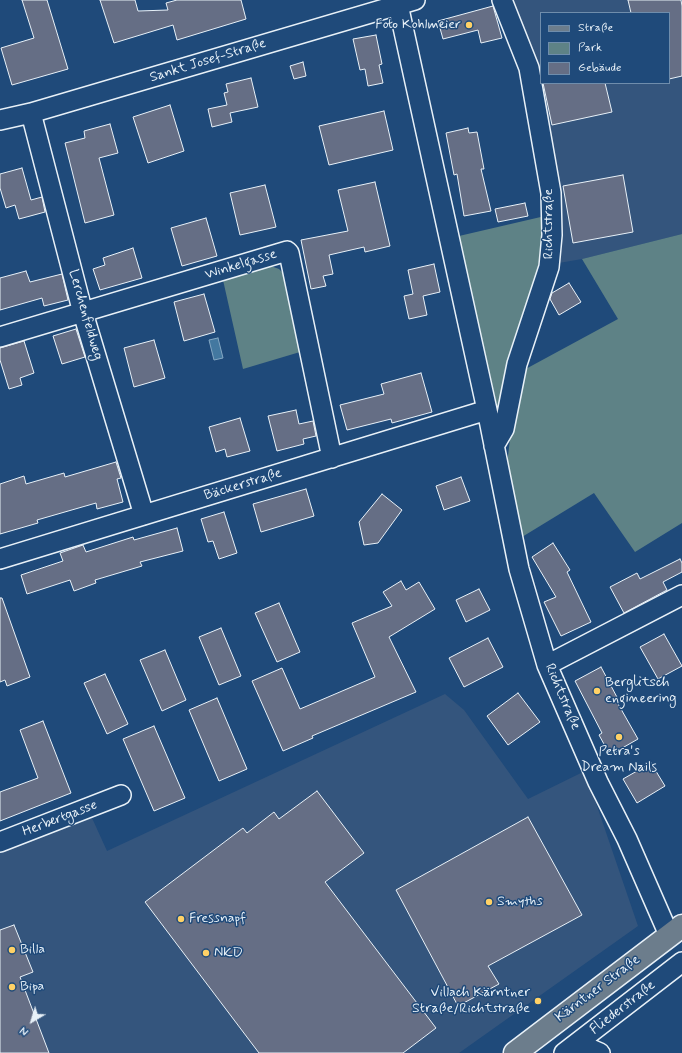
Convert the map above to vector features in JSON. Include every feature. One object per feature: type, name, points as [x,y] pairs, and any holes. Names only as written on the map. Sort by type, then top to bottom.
[{"type":"main road","name":"Kärntner Straße","points":[[514,1053],[676,930]]},
{"type":"street","name":"Richtstraße","points":[[494,446],[504,429],[517,364],[549,267],[552,234],[551,193],[529,68],[502,0]]},
{"type":"street","name":"Richtstraße","points":[[403,2],[512,539],[519,570],[547,666],[598,782],[676,930]]},
{"type":"street","name":"Sankt Josef-Straße","points":[[0,120],[31,113],[403,2]]},
{"type":"street","name":"Lerchenfeldweg","points":[[31,113],[83,313],[144,515]]},
{"type":"street","name":"Winkelgasse","points":[[83,313],[288,251],[332,458]]},
{"type":"street","points":[[0,337],[83,313]]},
{"type":"street","name":"Bäckerstraße","points":[[0,559],[487,410]]},
{"type":"street","points":[[547,666],[682,595]]},
{"type":"street","name":"Herbertgasse","points":[[0,842],[120,796]]},
{"type":"street","name":"Fliederstraße","points":[[570,1048],[682,962]]},
{"type":"street","points":[[570,1048],[600,1053]]},
{"type":"shaded area","points":[[508,0],[682,0],[682,234],[582,259],[553,264],[559,219]]},
{"type":"shaded area","points":[[218,338],[223,358],[214,360],[209,340]]},
{"type":"shaded area","points":[[445,694],[464,710],[528,799],[585,771],[638,926],[459,1053],[0,1053],[0,853],[92,818],[107,851]]},
{"type":"green space","points":[[545,216],[543,268],[505,403],[497,406],[459,236]]},
{"type":"green space","points":[[682,234],[682,523],[635,552],[594,493],[522,537],[506,473],[512,422],[522,371],[618,319],[582,259]]},
{"type":"green space","points":[[268,265],[279,269],[285,275],[300,352],[243,369],[223,280]]},
{"type":"building","points":[[22,0],[47,0],[68,69],[12,85],[1,48],[34,38]]},
{"type":"building","points":[[100,0],[135,0],[138,11],[168,10],[166,3],[177,0],[241,0],[246,19],[177,40],[173,25],[114,43]]},
{"type":"building","points":[[628,0],[681,0],[682,76],[670,79],[670,12],[631,12]]},
{"type":"building","name":"Foto Kohlmeier","points":[[493,6],[502,38],[481,43],[478,30],[443,39],[438,21]]},
{"type":"building","points":[[376,35],[382,64],[379,65],[383,83],[368,86],[365,69],[360,70],[353,39]]},
{"type":"building","points":[[303,62],[306,76],[294,79],[290,66]]},
{"type":"building","points":[[251,78],[258,107],[230,113],[232,122],[212,127],[208,109],[227,105],[224,93],[228,92],[226,84]]},
{"type":"building","points":[[543,84],[605,84],[612,112],[552,125]]},
{"type":"building","points":[[170,105],[184,151],[148,163],[133,117]]},
{"type":"building","points":[[384,111],[393,150],[329,165],[319,126]]},
{"type":"building","points":[[110,124],[118,153],[99,158],[114,215],[85,223],[65,143],[85,138],[84,131]]},
{"type":"building","points":[[468,128],[469,133],[477,132],[484,169],[481,169],[491,211],[464,216],[457,174],[454,175],[446,133]]},
{"type":"building","points":[[22,168],[31,200],[42,197],[45,212],[19,219],[15,205],[6,208],[0,188],[0,174]]},
{"type":"building","points":[[623,175],[633,232],[573,243],[563,186]]},
{"type":"building","points":[[375,182],[390,246],[365,252],[364,247],[329,255],[333,274],[323,276],[326,286],[311,289],[301,240],[348,231],[338,190]]},
{"type":"building","points":[[265,185],[276,227],[240,235],[230,193]]},
{"type":"building","points":[[525,203],[528,216],[498,222],[495,209]]},
{"type":"building","points":[[206,218],[217,256],[182,266],[171,228]]},
{"type":"building","points":[[133,248],[142,278],[100,290],[93,269],[105,265],[103,258]]},
{"type":"building","points":[[434,264],[440,292],[423,296],[427,315],[409,319],[404,296],[413,294],[408,270]]},
{"type":"building","points":[[26,271],[30,282],[62,274],[68,300],[44,306],[42,298],[0,310],[0,278]]},
{"type":"building","points":[[569,283],[581,302],[559,315],[550,299],[552,293]]},
{"type":"building","points":[[204,294],[215,332],[184,341],[174,302]]},
{"type":"building","points":[[76,329],[85,357],[62,364],[53,336]]},
{"type":"building","points":[[154,340],[165,378],[134,387],[124,348]]},
{"type":"building","points":[[24,341],[34,373],[20,378],[22,385],[9,389],[0,360],[0,348]]},
{"type":"building","points":[[421,373],[432,412],[392,423],[391,419],[347,430],[340,405],[384,394],[381,384]]},
{"type":"building","points":[[296,410],[299,424],[313,421],[316,436],[303,439],[304,444],[277,451],[268,416]]},
{"type":"building","points":[[240,418],[250,451],[227,457],[225,449],[216,452],[209,427]]},
{"type":"building","points":[[116,462],[121,478],[117,479],[123,502],[97,509],[96,503],[37,520],[38,523],[0,534],[0,484],[24,476],[26,484],[64,473],[65,477]]},
{"type":"building","points":[[461,477],[470,501],[444,510],[436,486]]},
{"type":"building","points":[[306,489],[314,516],[261,532],[253,504]]},
{"type":"building","points":[[382,494],[402,510],[378,543],[364,545],[359,522]]},
{"type":"building","points":[[224,512],[237,553],[219,559],[213,541],[208,542],[201,519]]},
{"type":"building","points":[[177,528],[183,551],[140,562],[142,566],[95,580],[96,583],[74,591],[70,580],[27,594],[21,575],[63,561],[60,553],[83,545],[86,552],[133,537],[134,540]]},
{"type":"building","points":[[553,543],[570,570],[567,572],[591,622],[561,636],[544,602],[556,597],[532,557]]},
{"type":"building","points":[[680,559],[682,563],[682,572],[663,582],[667,590],[624,613],[610,587],[637,573],[640,579]]},
{"type":"building","points":[[401,581],[406,590],[419,582],[435,609],[389,637],[416,692],[312,736],[313,738],[283,751],[252,681],[282,668],[300,709],[375,677],[352,623],[392,606],[383,592]]},
{"type":"building","points":[[479,589],[490,610],[466,622],[456,600]]},
{"type":"building","points":[[0,598],[2,598],[30,677],[7,686],[5,680],[0,682]]},
{"type":"building","points":[[279,603],[300,652],[277,662],[255,613]]},
{"type":"building","points":[[221,628],[241,676],[219,685],[199,637]]},
{"type":"building","points":[[664,634],[682,666],[658,679],[640,647]]},
{"type":"building","points":[[488,638],[503,667],[464,687],[449,658]]},
{"type":"building","points":[[165,650],[186,700],[162,711],[140,660]]},
{"type":"building","points":[[601,667],[619,701],[617,702],[638,739],[610,755],[599,735],[602,733],[575,681]]},
{"type":"building","points":[[105,674],[128,724],[107,734],[84,683]]},
{"type":"building","points":[[518,693],[540,722],[508,745],[487,716]]},
{"type":"building","points":[[217,698],[247,769],[219,781],[189,710]]},
{"type":"building","points":[[43,721],[71,793],[0,821],[0,792],[38,778],[20,730]]},
{"type":"building","points":[[154,726],[185,798],[154,811],[123,739]]},
{"type":"building","points":[[651,763],[665,786],[637,803],[623,779]]},
{"type":"building","points":[[317,791],[364,853],[325,882],[436,1028],[403,1053],[259,1053],[145,902],[243,828],[247,833],[274,812],[279,819]]},
{"type":"building","name":"Smyths","points":[[528,817],[582,915],[488,966],[499,984],[458,1006],[396,890]]},
{"type":"building","points":[[14,925],[33,972],[20,977],[49,1053],[0,1053],[0,930]]},
{"type":"place","name":"Foto Kohlmeier","points":[[469,25]]},
{"type":"place","name":"Berglitsch engineering","points":[[597,691]]},
{"type":"place","name":"Petra's Dream Nails","points":[[619,737]]},
{"type":"place","name":"Smyths","points":[[489,902]]},
{"type":"place","name":"Fressnapf","points":[[181,919]]},
{"type":"place","name":"Billa","points":[[12,950]]},
{"type":"place","name":"NKD","points":[[206,953]]},
{"type":"place","name":"Bipa","points":[[12,987]]},
{"type":"place","name":"Villach Kärntner Straße/Richtstraße","points":[[538,1001]]}]
